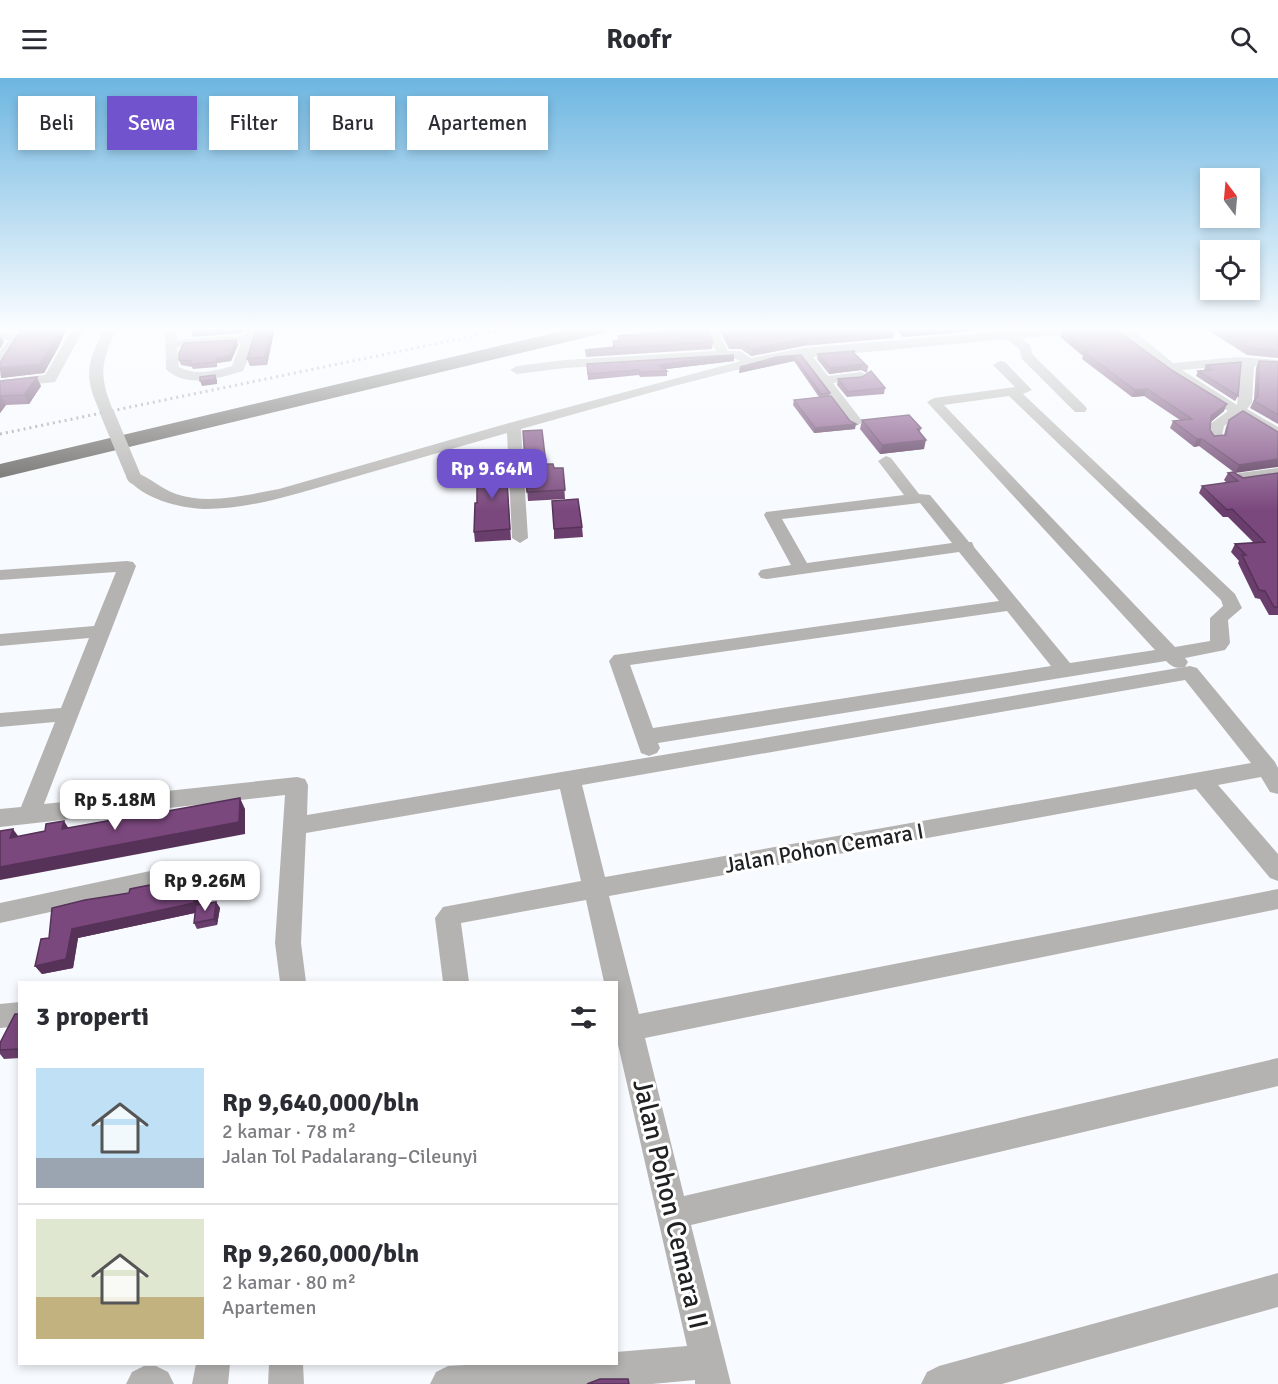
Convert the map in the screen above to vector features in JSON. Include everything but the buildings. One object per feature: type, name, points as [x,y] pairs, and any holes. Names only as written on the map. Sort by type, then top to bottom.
[{"type":"highway","points":[[0,458],[299,388]]},
{"type":"highway","points":[[0,471],[348,388]]},
{"type":"street","points":[[98,388],[134,477],[151,492],[172,500],[203,505],[242,501],[281,493],[653,388]]},
{"type":"street","points":[[830,388],[856,422]]},
{"type":"street","points":[[1024,388],[1012,392],[934,402],[1190,673],[1272,777]]},
{"type":"street","points":[[1059,388],[1080,409]]},
{"type":"street","points":[[1201,388],[1217,399],[1246,413],[1278,435]]},
{"type":"street","points":[[1246,388],[1246,413]]},
{"type":"street","points":[[646,736],[1218,646],[1220,643],[1219,618],[1233,608],[1232,603],[1012,392]]},
{"type":"street","points":[[1216,438],[1217,424],[1246,413],[1278,412]]},
{"type":"street","points":[[514,426],[520,538]]},
{"type":"street","points":[[886,461],[914,498]]},
{"type":"street","points":[[1239,478],[1278,473]]},
{"type":"street","points":[[802,569],[772,515],[924,498],[966,546],[1066,671]]},
{"type":"street","points":[[767,574],[966,546]]},
{"type":"street","points":[[0,575],[127,565],[29,815]]},
{"type":"street","points":[[653,763],[646,736],[619,661],[621,660],[1013,605]]},
{"type":"street","points":[[0,640],[101,631]]},
{"type":"street","points":[[295,826],[1190,673]]},
{"type":"street","points":[[0,720],[69,714]]},
{"type":"street","name":"Jalan Pohon Cemara I","points":[[456,981],[449,915],[1201,780],[1272,777]]},
{"type":"street","name":"Jalan Pohon Cemara II","points":[[569,778],[618,981]]},
{"type":"street","points":[[1201,780],[1278,871]]},
{"type":"street","points":[[0,818],[294,784],[298,788],[288,943],[293,981]]},
{"type":"street","points":[[1,915],[183,874]]},
{"type":"street","points":[[629,1029],[1278,899]]},
{"type":"street","points":[[278,981],[288,943]]},
{"type":"street","name":"Jalan Pohon Cemara II","points":[[618,982],[710,1373]]},
{"type":"street","points":[[0,1016],[18,1014]]},
{"type":"street","points":[[673,1214],[1278,1072]]},
{"type":"street","points":[[939,1384],[1278,1290]]},
{"type":"street","points":[[210,1384],[213,1365]]},
{"type":"street","points":[[286,1365],[286,1384]]},
{"type":"street","points":[[448,1384],[504,1371],[710,1373]]},
{"type":"street","points":[[144,1384],[156,1384]]},
{"type":"railway","points":[[0,434],[223,388]]}]
